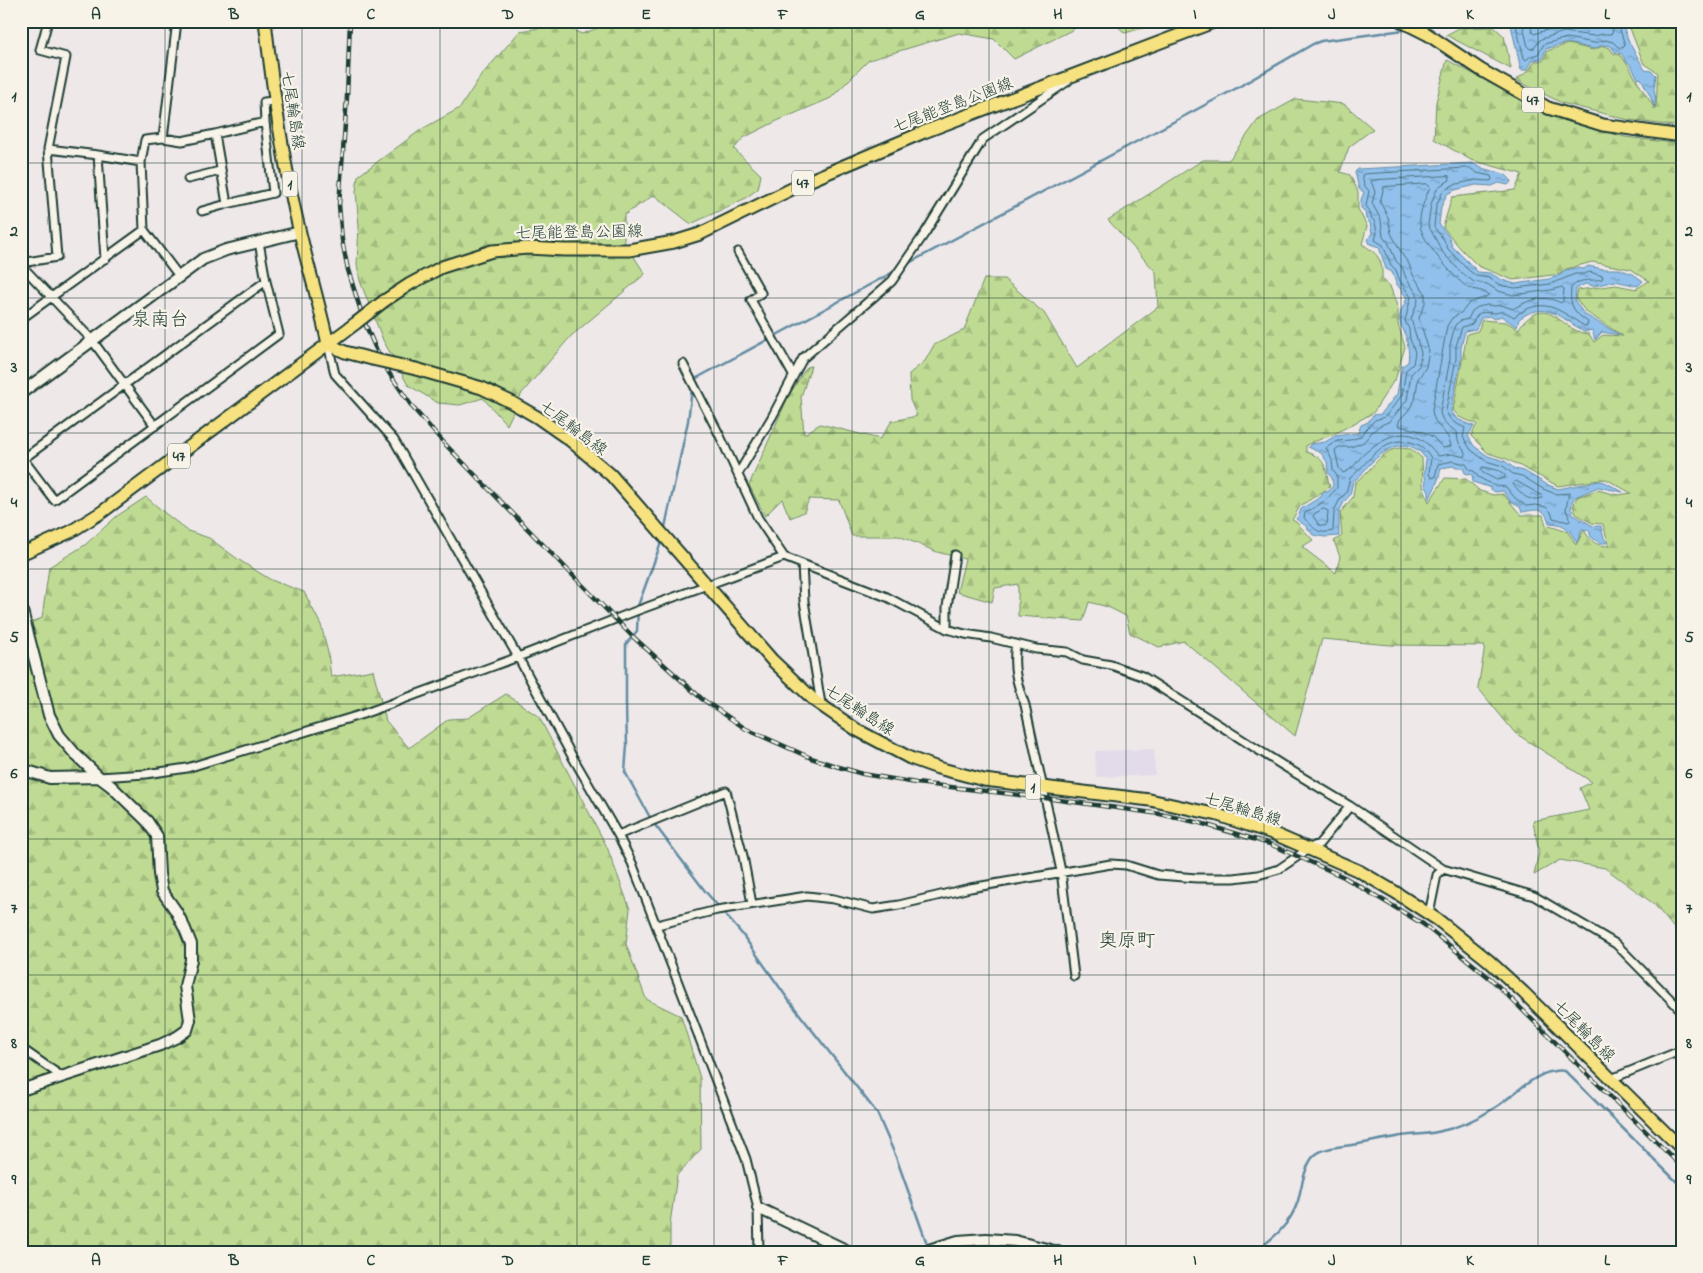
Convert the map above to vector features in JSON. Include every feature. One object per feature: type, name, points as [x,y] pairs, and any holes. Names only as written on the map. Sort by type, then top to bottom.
[{"type":"main road","name":"七尾輪島線","points":[[265,21],[274,101],[300,232],[328,344],[345,352],[416,369],[482,388],[538,417],[570,440],[610,476],[772,660],[830,713],[857,730],[910,758],[938,768],[984,780],[1150,800],[1248,824],[1310,848],[1359,871],[1395,892],[1429,914],[1495,966],[1682,1149]]},
{"type":"main road","name":"七尾能登島公園線","points":[[21,554],[70,532],[102,512],[384,301],[430,273],[452,263],[492,251],[528,248],[629,250],[674,242],[700,234],[806,182],[888,147],[1216,21]]},
{"type":"main road","name":"47","points":[[1401,21],[1427,34],[1481,70],[1548,108],[1603,124],[1682,136]]},
{"type":"street","points":[[21,264],[57,257],[48,149],[66,57],[40,50],[48,21]]},
{"type":"street","points":[[163,138],[177,21]]},
{"type":"street","points":[[738,474],[772,417],[792,375],[803,358],[892,281],[925,233],[983,139],[1080,73]]},
{"type":"street","points":[[202,211],[273,193],[264,102],[274,101]]},
{"type":"street","points":[[180,276],[144,230],[141,162],[145,140],[163,138],[182,141],[265,122]]},
{"type":"street","points":[[215,134],[227,204]]},
{"type":"street","points":[[48,149],[141,162]]},
{"type":"street","points":[[98,155],[106,259]]},
{"type":"street","points":[[188,179],[220,171]]},
{"type":"street","points":[[21,319],[144,230]]},
{"type":"street","points":[[21,393],[203,259],[226,250],[300,232]]},
{"type":"street","points":[[259,242],[279,334],[54,500],[22,457],[266,281]]},
{"type":"street","points":[[738,252],[761,293],[751,300],[792,375]]},
{"type":"street","points":[[21,264],[92,340],[155,426]]},
{"type":"street","points":[[328,344],[335,374],[394,440],[518,657],[632,863],[746,1159],[758,1208],[759,1252]]},
{"type":"street","points":[[683,364],[758,518],[784,557],[887,597],[947,629],[1036,649],[1067,652],[1082,660],[1111,665],[1142,676],[1350,806],[1443,869],[1534,896],[1616,944],[1682,1011]]},
{"type":"street","points":[[947,629],[947,608],[956,555]]},
{"type":"street","points":[[21,770],[50,778],[146,774],[187,768],[247,748],[363,714],[784,557]]},
{"type":"street","points":[[802,564],[804,601],[821,704]]},
{"type":"street","points":[[21,607],[49,715],[59,735],[76,755],[147,821],[157,836],[162,891],[176,910],[190,944],[191,960],[185,986],[190,1020],[187,1030],[160,1045],[21,1090]]},
{"type":"street","points":[[1016,644],[1014,656],[1016,681],[1024,705],[1044,788],[1061,871],[1074,976]]},
{"type":"street","points":[[618,835],[726,792],[743,856],[752,904]]},
{"type":"street","points":[[657,925],[726,908],[807,896],[834,899],[873,909],[899,905],[970,888],[1111,864],[1126,865],[1158,875],[1197,878],[1234,878],[1258,875],[1278,869],[1319,844],[1350,806]]},
{"type":"street","points":[[1429,914],[1437,875],[1443,869]]},
{"type":"street","points":[[21,1048],[61,1076]]},
{"type":"street","points":[[1611,1079],[1682,1050]]},
{"type":"street","points":[[758,1208],[850,1252]]},
{"type":"street","points":[[922,1252],[958,1241],[986,1239],[1015,1242],[1058,1252]]},
{"type":"shaded area","points":[[1154,749],[1155,775],[1096,777],[1095,751]]},
{"type":"green space","points":[[602,21],[1077,21],[1074,29],[1014,59],[994,39],[959,33],[869,60],[831,98],[743,138],[734,149],[761,175],[758,189],[744,199],[691,224],[654,195],[624,215],[624,241],[645,274],[571,336],[522,393],[507,425],[483,398],[460,405],[438,403],[408,385],[383,340],[360,281],[357,264],[359,226],[356,192],[358,176],[422,129],[460,108],[480,77],[520,31],[560,25],[582,34],[598,28]]},
{"type":"green space","points":[[1112,21],[1168,21],[1125,33]]},
{"type":"green space","points":[[1627,21],[1682,21],[1682,127],[1629,120],[1562,103],[1516,80],[1528,71],[1535,61],[1543,61],[1547,51],[1568,44],[1593,50],[1603,46],[1610,48],[1613,53],[1620,55],[1629,66],[1655,109],[1658,73],[1644,64]]},
{"type":"green space","points":[[1494,27],[1504,36],[1511,69],[1446,35],[1459,28]]},
{"type":"green space","points":[[1447,60],[1558,118],[1625,137],[1682,144],[1682,938],[1654,904],[1605,868],[1560,860],[1534,875],[1539,852],[1533,821],[1589,810],[1580,788],[1592,782],[1515,733],[1478,688],[1485,646],[1391,645],[1322,639],[1295,736],[1184,641],[1159,647],[1130,633],[1126,616],[1108,607],[1089,602],[1083,621],[1018,616],[1018,584],[995,588],[992,602],[957,592],[965,559],[937,552],[899,536],[852,536],[839,500],[809,499],[804,512],[790,518],[782,499],[765,516],[749,485],[789,395],[807,367],[811,366],[801,397],[804,434],[820,424],[880,439],[892,421],[917,416],[910,400],[909,374],[925,361],[934,345],[964,330],[984,279],[1004,279],[1044,313],[1077,368],[1158,307],[1156,272],[1108,220],[1203,160],[1229,160],[1258,120],[1296,99],[1344,104],[1373,129],[1349,147],[1340,172],[1350,175],[1358,192],[1358,209],[1367,226],[1362,244],[1376,254],[1382,266],[1382,279],[1390,286],[1398,309],[1398,324],[1405,347],[1396,377],[1373,413],[1334,434],[1306,445],[1306,452],[1322,461],[1330,487],[1300,506],[1292,520],[1313,540],[1302,547],[1336,573],[1340,557],[1334,541],[1342,536],[1340,513],[1353,497],[1355,482],[1384,454],[1397,448],[1411,449],[1422,458],[1423,486],[1429,502],[1445,478],[1466,479],[1480,491],[1493,495],[1503,494],[1521,515],[1543,515],[1546,525],[1568,532],[1576,545],[1584,530],[1594,543],[1610,546],[1603,524],[1592,523],[1576,514],[1573,506],[1577,497],[1597,490],[1618,495],[1631,493],[1606,479],[1558,486],[1507,459],[1488,453],[1471,436],[1477,424],[1459,417],[1453,410],[1467,334],[1478,331],[1482,320],[1506,322],[1518,329],[1529,318],[1538,313],[1547,313],[1555,316],[1579,332],[1589,334],[1594,342],[1603,335],[1623,336],[1586,312],[1576,299],[1578,290],[1616,285],[1636,289],[1649,281],[1631,269],[1592,262],[1566,269],[1560,274],[1513,280],[1478,266],[1460,248],[1443,227],[1452,197],[1515,190],[1522,174],[1471,160],[1434,139],[1436,102]]},
{"type":"green space","points":[[146,497],[188,531],[209,538],[271,580],[304,592],[321,625],[328,653],[331,677],[373,670],[386,721],[409,748],[449,719],[468,718],[506,694],[539,717],[607,847],[630,909],[626,944],[646,999],[681,1016],[700,1078],[701,1149],[677,1175],[670,1224],[670,1252],[21,1252],[21,894],[29,885],[21,880],[21,627],[42,618],[49,567],[85,545],[117,516]]},
{"type":"water","points":[[1510,21],[1621,21],[1630,44],[1645,70],[1651,71],[1656,75],[1654,89],[1656,100],[1654,107],[1641,78],[1638,79],[1631,65],[1622,54],[1615,52],[1611,46],[1603,45],[1594,49],[1567,43],[1546,49],[1542,59],[1533,60],[1527,70],[1521,70]]},
{"type":"water","points":[[1473,163],[1505,175],[1511,182],[1508,185],[1499,183],[1492,186],[1476,185],[1455,190],[1447,194],[1441,207],[1439,224],[1449,237],[1452,246],[1478,272],[1490,273],[1502,280],[1515,284],[1549,279],[1560,275],[1566,270],[1584,269],[1588,266],[1603,269],[1619,269],[1633,274],[1643,281],[1638,286],[1615,281],[1594,286],[1585,284],[1576,289],[1575,301],[1584,314],[1620,335],[1602,332],[1595,340],[1592,330],[1584,332],[1560,316],[1545,311],[1528,313],[1519,319],[1517,327],[1501,316],[1494,319],[1489,316],[1481,318],[1476,329],[1465,331],[1451,411],[1457,419],[1474,426],[1468,436],[1474,446],[1488,456],[1505,461],[1515,469],[1524,471],[1546,484],[1558,489],[1599,481],[1605,482],[1623,492],[1598,487],[1575,497],[1572,502],[1571,509],[1574,515],[1593,526],[1601,526],[1604,538],[1608,543],[1600,543],[1591,537],[1589,530],[1582,529],[1577,543],[1566,528],[1549,523],[1545,514],[1539,510],[1522,512],[1520,507],[1511,502],[1503,491],[1495,492],[1488,487],[1473,482],[1472,475],[1465,473],[1463,468],[1453,466],[1441,468],[1429,499],[1424,474],[1426,459],[1412,447],[1405,446],[1398,446],[1384,453],[1353,481],[1350,495],[1339,512],[1339,536],[1325,537],[1313,535],[1306,526],[1296,519],[1301,509],[1322,496],[1322,493],[1329,491],[1333,486],[1332,478],[1328,473],[1327,462],[1321,453],[1308,447],[1311,444],[1325,442],[1335,436],[1358,433],[1361,425],[1368,422],[1373,415],[1381,414],[1397,394],[1402,366],[1408,362],[1409,358],[1407,341],[1400,324],[1400,316],[1407,298],[1396,283],[1392,272],[1386,269],[1379,247],[1370,244],[1368,239],[1372,233],[1370,223],[1361,208],[1364,192],[1359,189],[1355,172],[1358,169]]},
{"type":"waterway","points":[[1426,26],[1449,21]]},
{"type":"waterway","points":[[909,263],[1235,89],[1313,44],[1321,41],[1404,30]]},
{"type":"waterway","points":[[695,379],[897,270]]},
{"type":"waterway","points":[[665,527],[688,421],[692,389]]},
{"type":"waterway","points":[[662,540],[638,606],[637,631],[626,644],[627,745],[625,772],[652,821],[705,891],[742,934],[790,1002],[877,1113],[896,1157],[926,1241]]},
{"type":"waterway","points":[[1254,1252],[1275,1236],[1291,1217],[1295,1210],[1309,1164],[1319,1152],[1336,1147],[1401,1136],[1432,1133],[1453,1128],[1504,1102],[1537,1077],[1555,1071],[1565,1071],[1682,1187]]},
{"type":"railway","points":[[350,21],[347,97],[339,205],[342,240],[348,270],[364,321],[375,347],[389,373],[413,408],[445,444],[630,634],[702,699],[746,729],[811,758],[863,774],[916,783],[1160,814],[1200,823],[1270,844],[1344,877],[1423,924],[1491,979],[1682,1167]]},
{"type":"district","name":"泉南台","points":[[160,318]]},
{"type":"district","name":"奥原町","points":[[1127,939]]}]
